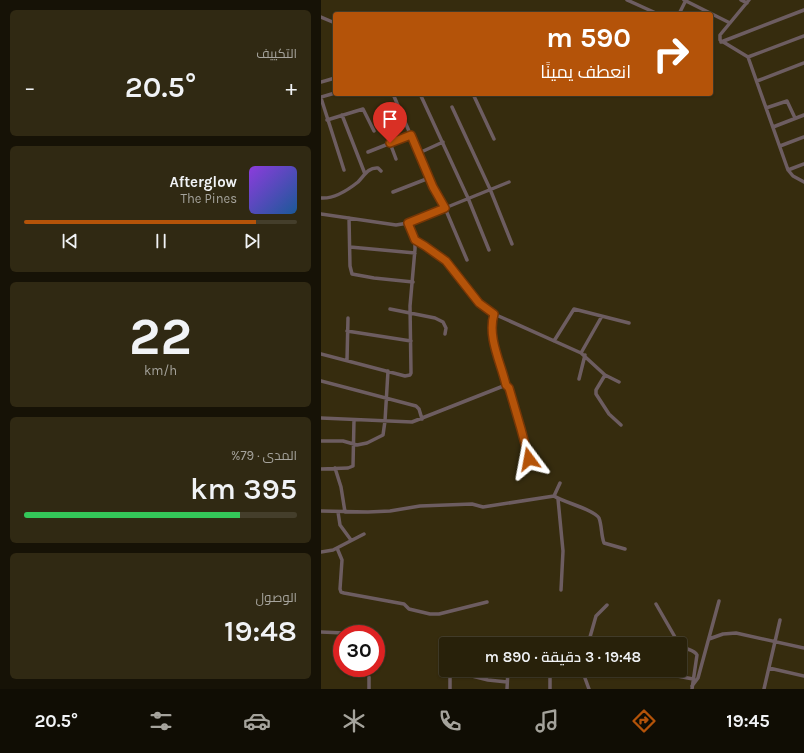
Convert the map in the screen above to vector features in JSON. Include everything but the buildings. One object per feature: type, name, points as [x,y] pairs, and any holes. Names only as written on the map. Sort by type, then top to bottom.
[{"type":"street","points":[[627,0],[654,12]]},
{"type":"street","points":[[638,5],[641,0]]},
{"type":"street","points":[[680,12],[685,0],[708,12]]},
{"type":"street","points":[[721,42],[720,35],[748,1],[741,0]]},
{"type":"street","points":[[721,42],[804,10]]},
{"type":"street","points":[[713,15],[730,24]]},
{"type":"street","points":[[321,17],[333,22]]},
{"type":"street","points":[[748,57],[804,36]]},
{"type":"street","points":[[721,42],[748,57],[788,170],[793,176],[804,182]]},
{"type":"street","points":[[757,81],[804,63]]},
{"type":"street","points":[[321,82],[333,79]]},
{"type":"street","points":[[333,94],[321,98],[344,170]]},
{"type":"street","points":[[394,96],[429,178],[445,208],[467,260]]},
{"type":"street","points":[[421,96],[468,198],[489,250]]},
{"type":"street","points":[[474,96],[493,139]]},
{"type":"street","points":[[766,108],[787,100],[795,118]]},
{"type":"street","points":[[452,107],[490,189],[512,244]]},
{"type":"street","points":[[327,120],[363,109],[374,131]]},
{"type":"street","points":[[773,127],[804,115]]},
{"type":"street","points":[[342,116],[365,174]]},
{"type":"street","points":[[368,152],[411,135]]},
{"type":"street","points":[[780,146],[804,137]]},
{"type":"street","points":[[419,153],[443,142]]},
{"type":"street","points":[[390,143],[396,159]]},
{"type":"street","points":[[788,170],[804,164]]},
{"type":"street","points":[[321,198],[331,198],[344,192],[358,182],[365,174],[375,168],[378,168],[381,171]]},
{"type":"street","points":[[393,192],[429,178]]},
{"type":"street","points":[[321,214],[396,225],[408,223],[509,182]]},
{"type":"street","points":[[349,218],[350,266],[352,274],[413,282]]},
{"type":"street","points":[[321,354],[405,376],[410,375],[412,368],[410,306],[415,240],[408,223]]},
{"type":"street","points":[[415,240],[446,261],[479,303],[494,314],[583,354],[605,375],[619,382]]},
{"type":"street","points":[[350,247],[415,253]]},
{"type":"street","points":[[554,341],[574,309],[629,323]]},
{"type":"street","points":[[390,310],[435,318],[443,322],[446,328],[445,334]]},
{"type":"street","points":[[494,314],[492,320],[493,336],[506,385],[514,405],[529,459]]},
{"type":"street","points":[[579,379],[583,354],[602,316]]},
{"type":"street","points":[[347,360],[348,318]]},
{"type":"street","points":[[347,331],[411,341]]},
{"type":"street","points":[[321,441],[343,441],[354,444],[363,444],[383,435],[388,371]]},
{"type":"street","points":[[605,375],[596,390],[596,394],[609,414],[621,425]]},
{"type":"street","points":[[321,381],[415,406],[419,409],[422,418]]},
{"type":"street","points":[[321,418],[412,422],[506,385]]},
{"type":"street","points":[[321,469],[348,468],[353,466],[354,420]]},
{"type":"street","points":[[335,468],[341,487],[345,512]]},
{"type":"street","points":[[560,483],[556,498],[563,551],[561,590]]},
{"type":"street","points":[[321,511],[390,511],[420,506],[472,504],[483,507],[556,498],[575,504],[596,514],[599,518],[604,543],[625,549]]},
{"type":"street","points":[[338,512],[340,525],[351,540]]},
{"type":"street","points":[[321,552],[328,552],[364,534]]},
{"type":"street","points":[[337,548],[342,564],[341,592],[404,604],[409,609],[430,614],[439,614],[487,602]]},
{"type":"street","points":[[692,688],[698,678],[719,601]]},
{"type":"street","points":[[656,604],[675,637]]},
{"type":"street","points":[[590,637],[596,616],[607,605]]},
{"type":"street","points":[[764,689],[780,620]]},
{"type":"street","points":[[321,632],[333,632]]},
{"type":"street","points":[[709,639],[723,634],[737,633],[804,648]]},
{"type":"street","points":[[687,649],[695,651],[697,655],[692,688]]},
{"type":"street","points":[[769,668],[804,676]]},
{"type":"street","points":[[450,689],[450,674],[452,671],[487,680],[507,682]]},
{"type":"street","points":[[369,677],[369,689]]},
{"type":"street","points":[[507,677],[507,689]]},
{"type":"street","points":[[550,677],[550,689]]},
{"type":"street","points":[[585,677],[589,689]]},
{"type":"street","points":[[683,677],[693,679]]},
{"type":"route","points":[[390,143],[411,135],[433,187],[445,208],[408,223],[415,240],[446,261],[448,266],[479,303],[494,314],[492,326],[495,346],[506,385],[509,388],[529,459]]}]
